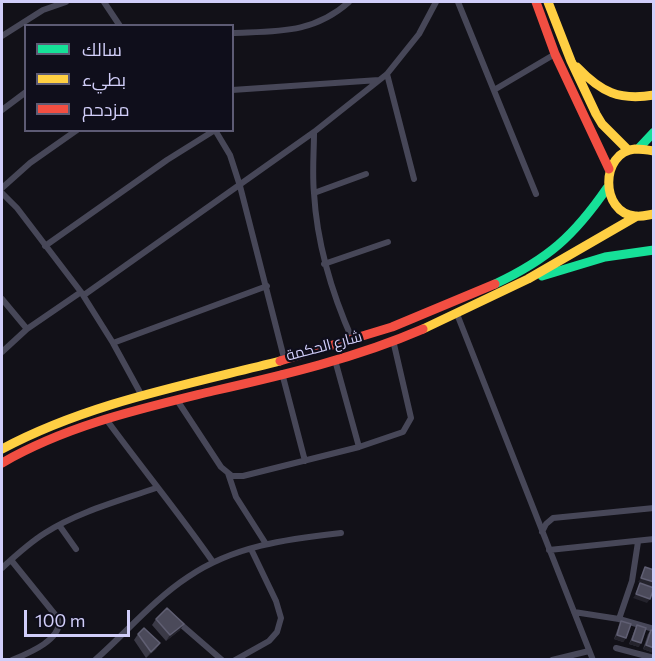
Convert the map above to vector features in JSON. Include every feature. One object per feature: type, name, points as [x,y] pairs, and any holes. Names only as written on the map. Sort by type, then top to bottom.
[{"type":"street","points":[[2,36],[43,10],[66,2]]},
{"type":"street","points":[[104,2],[119,24]]},
{"type":"street","points":[[234,33],[296,30],[326,19],[349,2]]},
{"type":"street","points":[[2,352],[27,329],[240,186],[380,80],[419,34],[436,2]]},
{"type":"street","points":[[458,2],[536,194]]},
{"type":"street","points":[[536,2],[555,54],[609,169]]},
{"type":"street","points":[[548,2],[571,61],[596,114],[602,124],[628,150]]},
{"type":"street","points":[[494,90],[555,54]]},
{"type":"street","points":[[571,61],[596,86],[612,95],[634,98],[654,95]]},
{"type":"street","points":[[387,74],[414,179]]},
{"type":"street","points":[[234,90],[380,80]]},
{"type":"street","points":[[2,110],[24,94]]},
{"type":"street","points":[[2,188],[30,163],[74,132]]},
{"type":"street","points":[[45,246],[166,160],[212,132]]},
{"type":"street","points":[[216,132],[230,155],[240,186],[284,358]]},
{"type":"street","points":[[314,132],[314,193],[324,264],[336,303],[353,341]]},
{"type":"street","points":[[639,148],[654,132]]},
{"type":"street","points":[[654,151],[639,148],[628,150],[616,159],[609,169],[607,188],[615,205],[625,213],[637,216],[654,214]]},
{"type":"street","points":[[314,193],[366,174]]},
{"type":"street","name":"شارع الحكمة","points":[[2,449],[74,415],[353,341],[408,322],[455,302],[512,275],[547,255],[574,232],[607,188]]},
{"type":"street","points":[[2,193],[18,208],[82,294],[113,343],[142,396]]},
{"type":"street","name":"شارع الحكمة","points":[[2,463],[79,426],[334,360],[393,340],[457,314],[525,282],[637,216]]},
{"type":"street","points":[[324,264],[388,242]]},
{"type":"street","points":[[525,282],[605,257],[654,250]]},
{"type":"street","points":[[113,343],[267,286]]},
{"type":"street","points":[[2,299],[27,329]]},
{"type":"street","points":[[457,314],[592,660]]},
{"type":"street","points":[[177,400],[219,464],[235,476],[243,476],[359,447],[403,432],[411,418],[393,340]]},
{"type":"street","points":[[334,360],[359,447]]},
{"type":"street","points":[[282,373],[305,461]]},
{"type":"street","points":[[106,419],[156,488],[184,519],[213,562]]},
{"type":"street","points":[[228,473],[236,497],[266,544]]},
{"type":"street","points":[[2,568],[43,534],[59,525],[156,488]]},
{"type":"street","points":[[542,532],[553,518],[654,508]]},
{"type":"street","points":[[59,525],[76,549]]},
{"type":"street","points":[[99,658],[156,603],[186,578],[213,562],[266,544],[341,533]]},
{"type":"street","points":[[549,550],[654,539]]},
{"type":"street","points":[[619,619],[632,581],[638,542]]},
{"type":"street","points":[[235,660],[269,641],[277,632],[281,618],[276,601],[251,549]]},
{"type":"street","points":[[11,560],[57,617],[59,623],[56,633],[43,645],[12,660]]},
{"type":"street","points":[[156,603],[165,610]]},
{"type":"street","points":[[574,612],[619,619],[654,629]]},
{"type":"street","points":[[173,617],[222,660]]},
{"type":"street","points":[[616,648],[654,658]]},
{"type":"street","points":[[552,660],[589,651]]},
{"type":"building","points":[[645,567],[654,570],[654,582],[641,578]]},
{"type":"building","points":[[640,583],[654,588],[650,599],[636,594]]},
{"type":"building","points":[[167,608],[184,624],[170,635],[156,619]]},
{"type":"building","points":[[621,621],[631,624],[626,638],[617,635]]},
{"type":"building","points":[[637,625],[646,628],[641,643],[632,640]]},
{"type":"building","points":[[144,628],[160,643],[151,652],[138,634]]},
{"type":"building","points":[[651,630],[654,631],[654,648],[646,645]]},
{"type":"traffic: fast","points":[[639,148],[654,132]]},
{"type":"traffic: fast","points":[[495,284],[514,275],[558,245],[583,220],[607,188]]},
{"type":"traffic: fast","points":[[542,276],[605,257],[654,250]]},
{"type":"traffic: slow","points":[[548,2],[571,61],[596,114],[602,124],[628,150]]},
{"type":"traffic: slow","points":[[577,67],[594,83],[611,93],[631,97],[654,95]]},
{"type":"traffic: slow","points":[[654,151],[635,149],[624,153],[615,160],[610,171],[609,182],[610,194],[615,205],[624,212],[637,216],[654,214]]},
{"type":"traffic: slow","points":[[423,329],[528,279],[637,216]]},
{"type":"traffic: slow","points":[[2,449],[68,419],[103,407],[280,361]]},
{"type":"traffic: jam","points":[[536,2],[555,54],[609,169]]},
{"type":"traffic: jam","points":[[280,361],[392,327],[495,284]]},
{"type":"traffic: jam","points":[[2,463],[79,428],[159,404],[320,365],[372,349],[423,329]]}]
